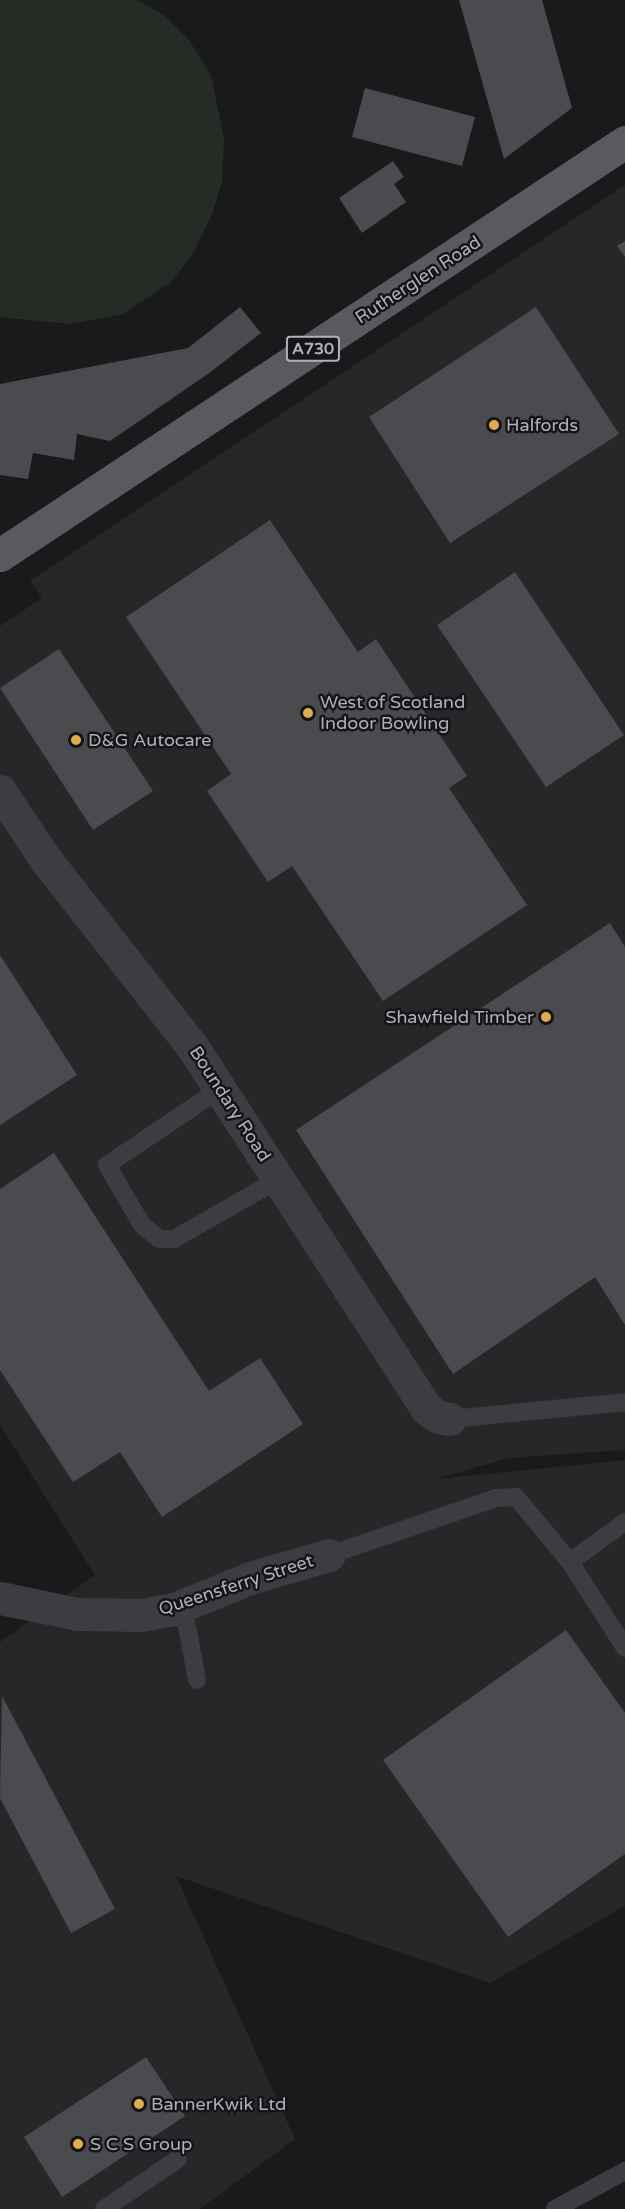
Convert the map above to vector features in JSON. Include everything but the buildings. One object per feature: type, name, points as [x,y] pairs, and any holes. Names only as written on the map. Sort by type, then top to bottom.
[{"type":"main road","name":"Rutherglen Road","points":[[0,555],[625,142]]},
{"type":"street","name":"Boundary Road","points":[[0,791],[46,860],[192,1046],[426,1408],[438,1418],[450,1419]]},
{"type":"street","name":"Queensferry Street","points":[[7,1606],[78,1614],[141,1615],[183,1605],[250,1578],[329,1555]]},
{"type":"lane","points":[[220,1089],[107,1165],[142,1225],[159,1239],[174,1239],[279,1179]]},
{"type":"lane","points":[[450,1419],[625,1402]]},
{"type":"lane","points":[[329,1555],[496,1498],[516,1497],[570,1562],[625,1648]]},
{"type":"lane","points":[[570,1562],[625,1522]]},
{"type":"lane","points":[[183,1605],[197,1680]]},
{"type":"lane","points":[[104,2209],[178,2159]]},
{"type":"lane","points":[[555,2209],[625,2171]]},
{"type":"shaded area","points":[[0,0],[137,0],[164,15],[189,40],[211,75],[224,138],[222,182],[212,214],[194,252],[170,283],[123,314],[70,324],[0,317]]},
{"type":"shaded area","points":[[625,185],[625,1450],[509,1458],[435,1479],[625,1460],[625,1906],[490,1983],[176,1876],[295,2139],[200,2209],[0,2209],[0,1642],[95,1575],[0,1425],[0,626],[42,598],[30,581]]},
{"type":"place","name":"Halfords","points":[[494,425]]},
{"type":"place","name":"West of Scotland Indoor Bowling","points":[[308,713]]},
{"type":"place","name":"D&G Autocare","points":[[76,740]]},
{"type":"place","name":"Shawfield Timber","points":[[546,1017]]},
{"type":"place","name":"BannerKwik Ltd","points":[[139,2104]]},
{"type":"place","name":"S C S Group","points":[[78,2144]]}]
